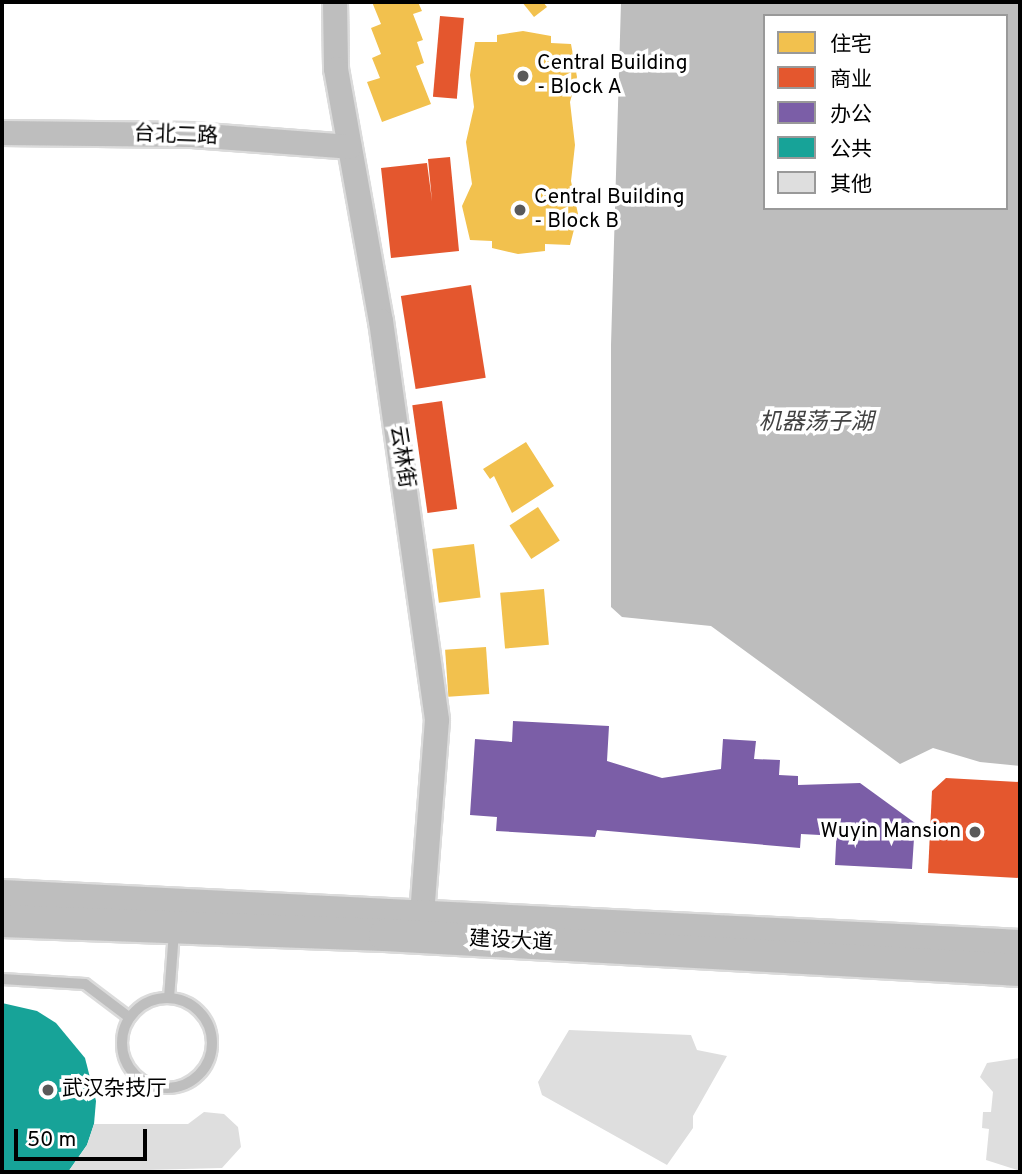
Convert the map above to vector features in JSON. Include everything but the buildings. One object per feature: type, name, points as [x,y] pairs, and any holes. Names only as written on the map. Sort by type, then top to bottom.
[{"type":"main road","name":"建设大道","points":[[2,896],[1020,946]]},
{"type":"main road","name":"建设大道","points":[[2,920],[385,935],[1020,970]]},
{"type":"street","name":"云林街","points":[[335,2],[336,69],[383,334],[437,720],[422,915]]},
{"type":"street","name":"台北二路","points":[[2,133],[191,135],[350,147]]},
{"type":"lane","points":[[169,998],[174,928]]},
{"type":"lane","points":[[2,979],[85,984],[130,1018]]},
{"type":"lane","points":[[169,998],[198,1010],[211,1035],[208,1063],[189,1083],[162,1088],[135,1075],[122,1048],[130,1018],[147,1003],[169,998]]},
{"type":"water","name":"机器荡子湖","points":[[621,2],[1020,2],[1020,766],[980,762],[933,748],[900,764],[711,626],[622,617],[611,607],[611,345]]},
{"type":"place","name":"Central Building - Block A","points":[[523,76]]},
{"type":"place","name":"Central Building - Block B","points":[[520,210]]},
{"type":"place","name":"Wuyin Mansion","points":[[975,832]]},
{"type":"place","name":"武汉杂技厅","points":[[48,1090]]}]
